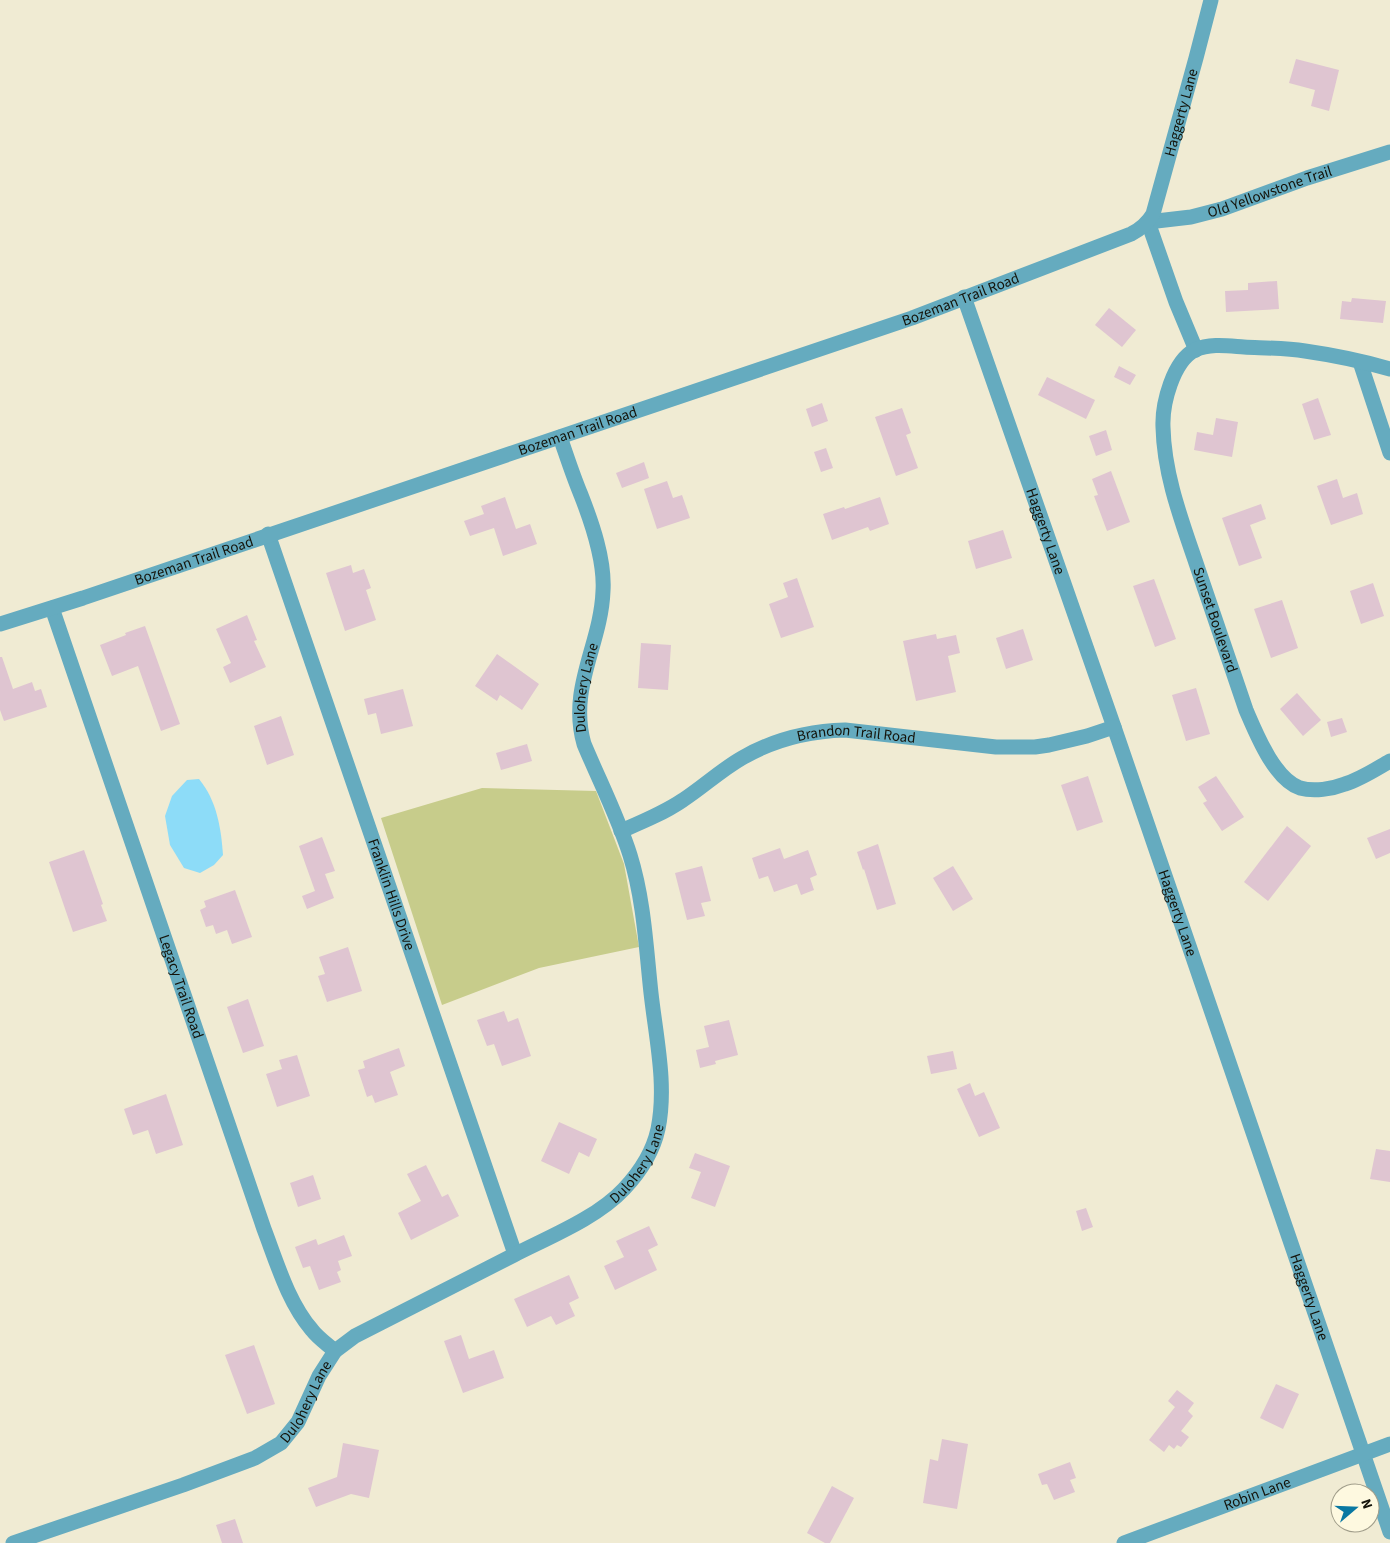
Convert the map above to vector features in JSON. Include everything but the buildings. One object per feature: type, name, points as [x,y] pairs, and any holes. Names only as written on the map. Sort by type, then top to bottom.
[{"type":"street","name":"Haggerty Lane","points":[[1148,222],[1153,214],[1211,0]]},
{"type":"street","name":"Old Yellowstone Trail","points":[[1148,222],[1191,217],[1390,152]]},
{"type":"street","name":"Bozeman Trail Road","points":[[0,624],[560,438],[903,321],[1131,234],[1148,222]]},
{"type":"street","points":[[1148,222],[1176,302],[1196,350],[1205,347],[1224,346],[1304,351],[1390,369]]},
{"type":"street","name":"Haggerty Lane","points":[[964,297],[1114,727],[1390,1532]]},
{"type":"street","name":"Sunset Boulevard","points":[[1196,350],[1187,355],[1179,365],[1169,389],[1164,408],[1163,427],[1166,459],[1176,503],[1246,710],[1258,740],[1285,778],[1294,785],[1306,789],[1326,789],[1345,784],[1357,780],[1390,761]]},
{"type":"street","points":[[1360,362],[1390,453]]},
{"type":"street","name":"Dulohery Lane","points":[[14,1543],[183,1485],[254,1458],[281,1443],[298,1422],[318,1376],[335,1351],[354,1336],[443,1292],[595,1212],[614,1198],[640,1170],[647,1157],[658,1130],[661,1101],[660,1073],[644,922],[637,879],[621,831],[584,744],[580,729],[579,707],[581,689],[600,616],[603,590],[601,566],[584,502],[560,438]]},
{"type":"street","name":"Franklin Hills Drive","points":[[268,534],[515,1254]]},
{"type":"street","name":"Legacy Trail Road","points":[[52,608],[261,1219],[298,1310],[312,1331],[335,1351]]},
{"type":"street","name":"Brandon Trail Road","points":[[621,831],[649,819],[680,802],[743,758],[772,744],[797,736],[827,730],[845,730],[996,748],[1035,747],[1087,736],[1114,727]]},
{"type":"street","name":"Robin Lane","points":[[1124,1543],[1390,1444]]},
{"type":"green space","points":[[482,788],[596,791],[624,864],[639,947],[539,968],[442,1005],[381,818]]},
{"type":"water","points":[[199,779],[210,796],[217,815],[223,855],[214,865],[200,873],[184,868],[170,845],[165,816],[172,796],[187,780]]}]
